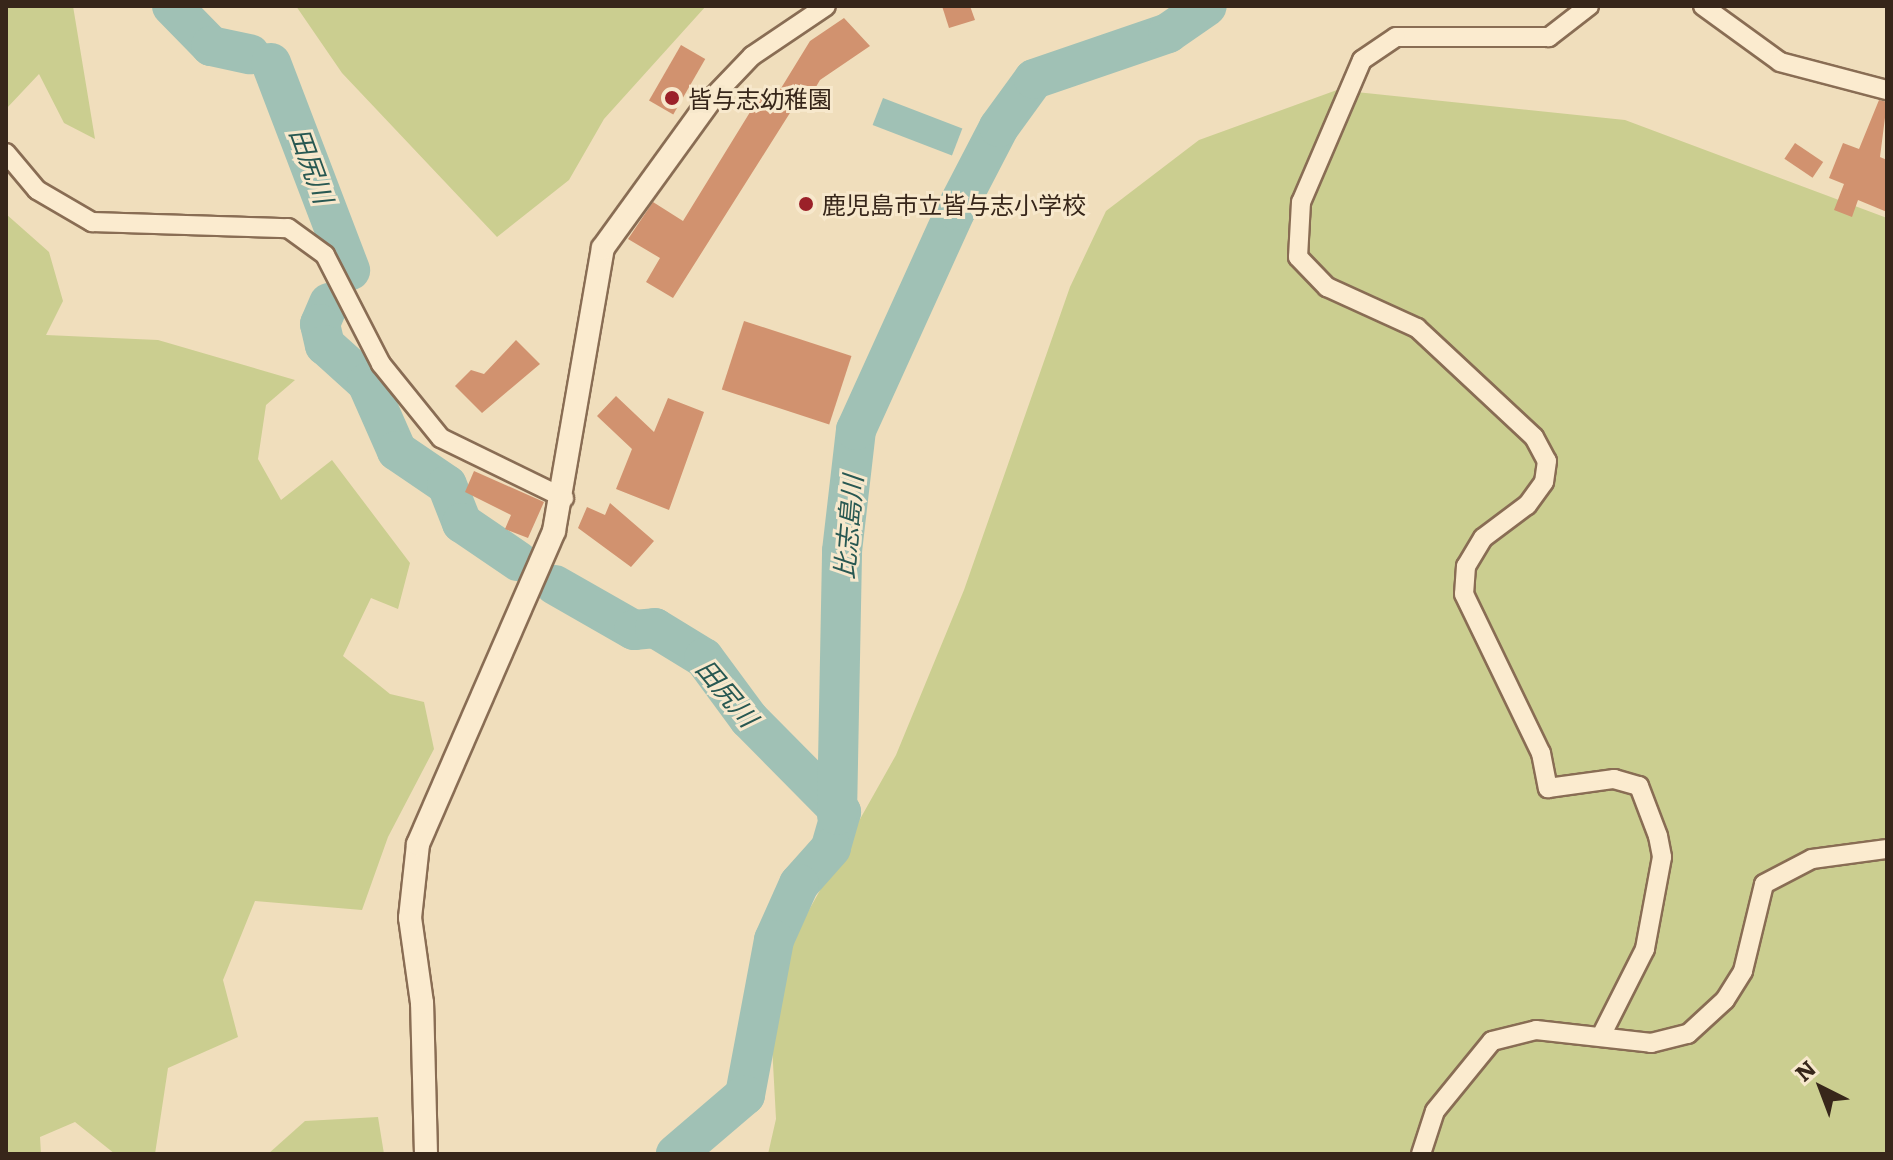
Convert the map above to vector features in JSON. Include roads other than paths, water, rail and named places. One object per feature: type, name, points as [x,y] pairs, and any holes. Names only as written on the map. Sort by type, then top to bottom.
[{"type":"street","points":[[426,1154],[422,1003],[410,918],[418,844],[564,498],[603,248],[710,100],[752,56],[826,6]]},
{"type":"street","points":[[1589,6],[1549,37],[1396,37],[1362,60],[1301,202],[1298,257],[1327,287],[1417,328],[1534,437],[1547,461],[1544,482],[1527,505],[1483,538],[1466,566],[1464,594],[1541,753],[1548,788],[1614,779],[1639,786],[1658,836],[1662,857],[1645,949],[1602,1034]]},
{"type":"street","points":[[1703,6],[1780,62],[1887,90]]},
{"type":"street","points":[[6,153],[37,190],[92,222],[258,222],[296,232],[325,255],[381,364],[441,438],[564,498]]},
{"type":"street","points":[[1421,1154],[1435,1111],[1492,1041],[1536,1030],[1602,1034],[1662,1043],[1701,1026],[1743,971],[1764,884],[1812,859],[1887,849]]},
{"type":"water","points":[[883,98],[962,128],[952,156],[873,125]]},
{"type":"waterway","name":"田尻川","points":[[172,6],[211,46],[250,54]]},
{"type":"waterway","name":"比志島川","points":[[837,815],[842,551],[856,430],[956,210],[999,127],[1034,79],[1168,33],[1207,6]]},
{"type":"waterway","name":"田尻川","points":[[271,63],[350,270]]},
{"type":"waterway","name":"田尻川","points":[[329,303],[320,324],[325,345],[367,383],[397,451],[447,485],[462,523],[518,561]]},
{"type":"waterway","name":"比志島川","points":[[555,585],[634,630],[655,628],[704,658],[749,719],[841,812],[831,848],[799,884],[774,940],[745,1095],[676,1154]]},
{"type":"place","name":"皆与志幼稚園","points":[[672,98]]},
{"type":"place","name":"鹿児島市立皆与志小学校","points":[[806,204]]}]
